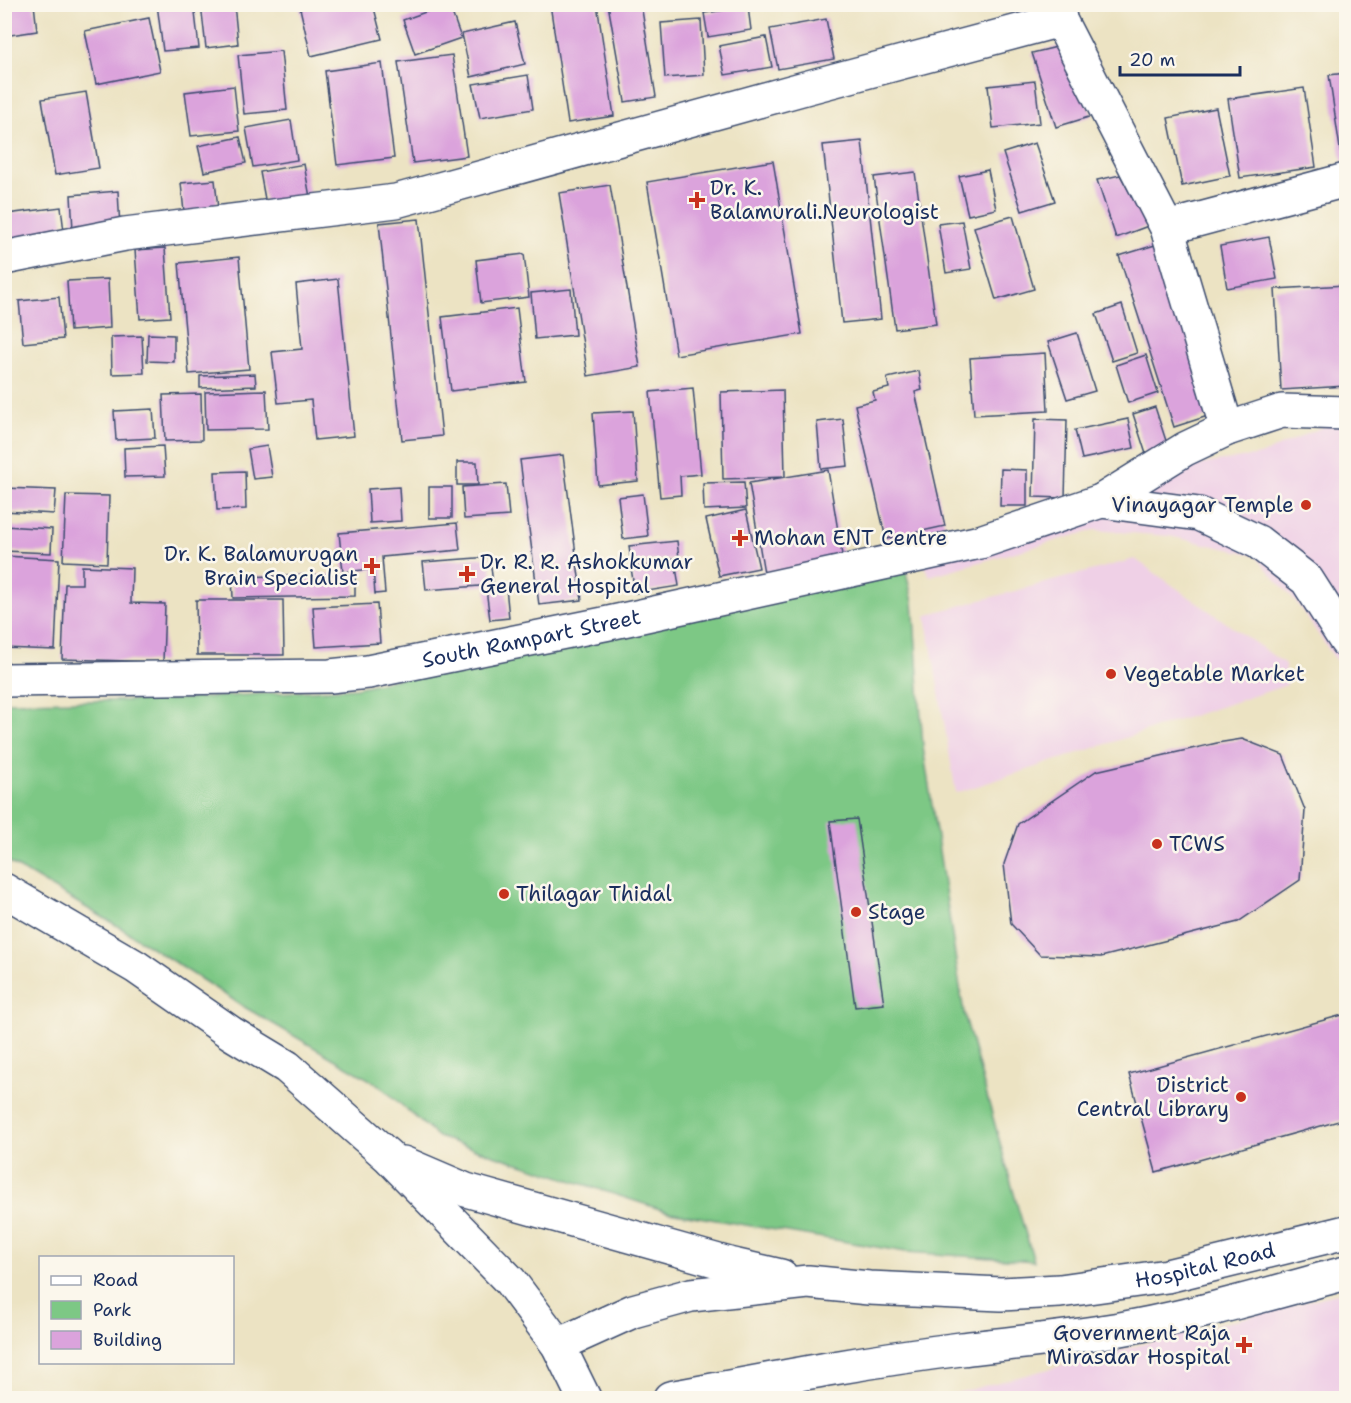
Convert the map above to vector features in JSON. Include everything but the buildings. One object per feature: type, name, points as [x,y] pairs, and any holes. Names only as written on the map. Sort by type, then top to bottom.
[{"type":"street","points":[[4,258],[125,234],[396,201],[805,88],[1059,12],[1167,228],[1227,429]]},
{"type":"street","points":[[1167,228],[1347,180]]},
{"type":"street","name":"South Rampart Street","points":[[4,680],[319,676],[368,672],[609,623],[980,542],[1101,501],[1185,449],[1227,429],[1282,411],[1347,413]]},
{"type":"street","points":[[1101,501],[1199,514],[1258,542],[1307,580],[1347,641]]},
{"type":"street","points":[[4,890],[136,967],[231,1033],[287,1067],[388,1156],[510,1281],[558,1345],[584,1398]]},
{"type":"street","points":[[388,1156],[466,1190],[729,1264],[808,1282]]},
{"type":"street","name":"Hospital Road","points":[[808,1282],[1002,1294],[1060,1292],[1167,1276],[1347,1232]]},
{"type":"street","name":"Hospital Road","points":[[832,1369],[960,1349],[1130,1328],[1183,1317],[1347,1273]]},
{"type":"street","points":[[558,1345],[633,1311],[691,1295],[808,1282]]},
{"type":"street","points":[[670,1398],[832,1369]]},
{"type":"street","points":[[763,1398],[832,1369]]},
{"type":"shaded area","points":[[1346,420],[1346,675],[1299,606],[1255,555],[1169,536],[1094,530],[930,576],[917,555],[1198,465],[1260,455],[1336,421]]},
{"type":"shaded area","name":"Vegetable Market","points":[[1135,559],[1285,664],[1287,685],[956,793],[926,616]]},
{"type":"shaded area","name":"Government Raja Mirasdar Hospital","points":[[1346,1291],[1346,1398],[938,1398]]},
{"type":"green space","name":"Thilagar Thidal","points":[[905,568],[913,602],[923,747],[964,1013],[1034,1261],[906,1252],[669,1212],[438,1137],[379,1085],[246,1008],[121,928],[5,860],[5,702],[168,700],[356,688]]},
{"type":"place","name":"Dr. K. Balamurali.Neurologist","points":[[697,200]]},
{"type":"place","name":"Vinayagar Temple","points":[[1306,505]]},
{"type":"place","name":"Mohan ENT Centre","points":[[740,538]]},
{"type":"place","name":"Dr. K. Balamurugan Brain Specialist","points":[[372,566]]},
{"type":"place","name":"Dr. R. R. Ashokkumar General Hospital","points":[[467,574]]},
{"type":"place","name":"Vegetable Market","points":[[1111,674]]},
{"type":"place","name":"TCWS","points":[[1157,844]]},
{"type":"place","name":"Thilagar Thidal","points":[[504,894]]},
{"type":"place","name":"Stage","points":[[856,912]]},
{"type":"place","name":"District Central Library","points":[[1241,1097]]},
{"type":"place","name":"Government Raja Mirasdar Hospital","points":[[1244,1345]]}]
